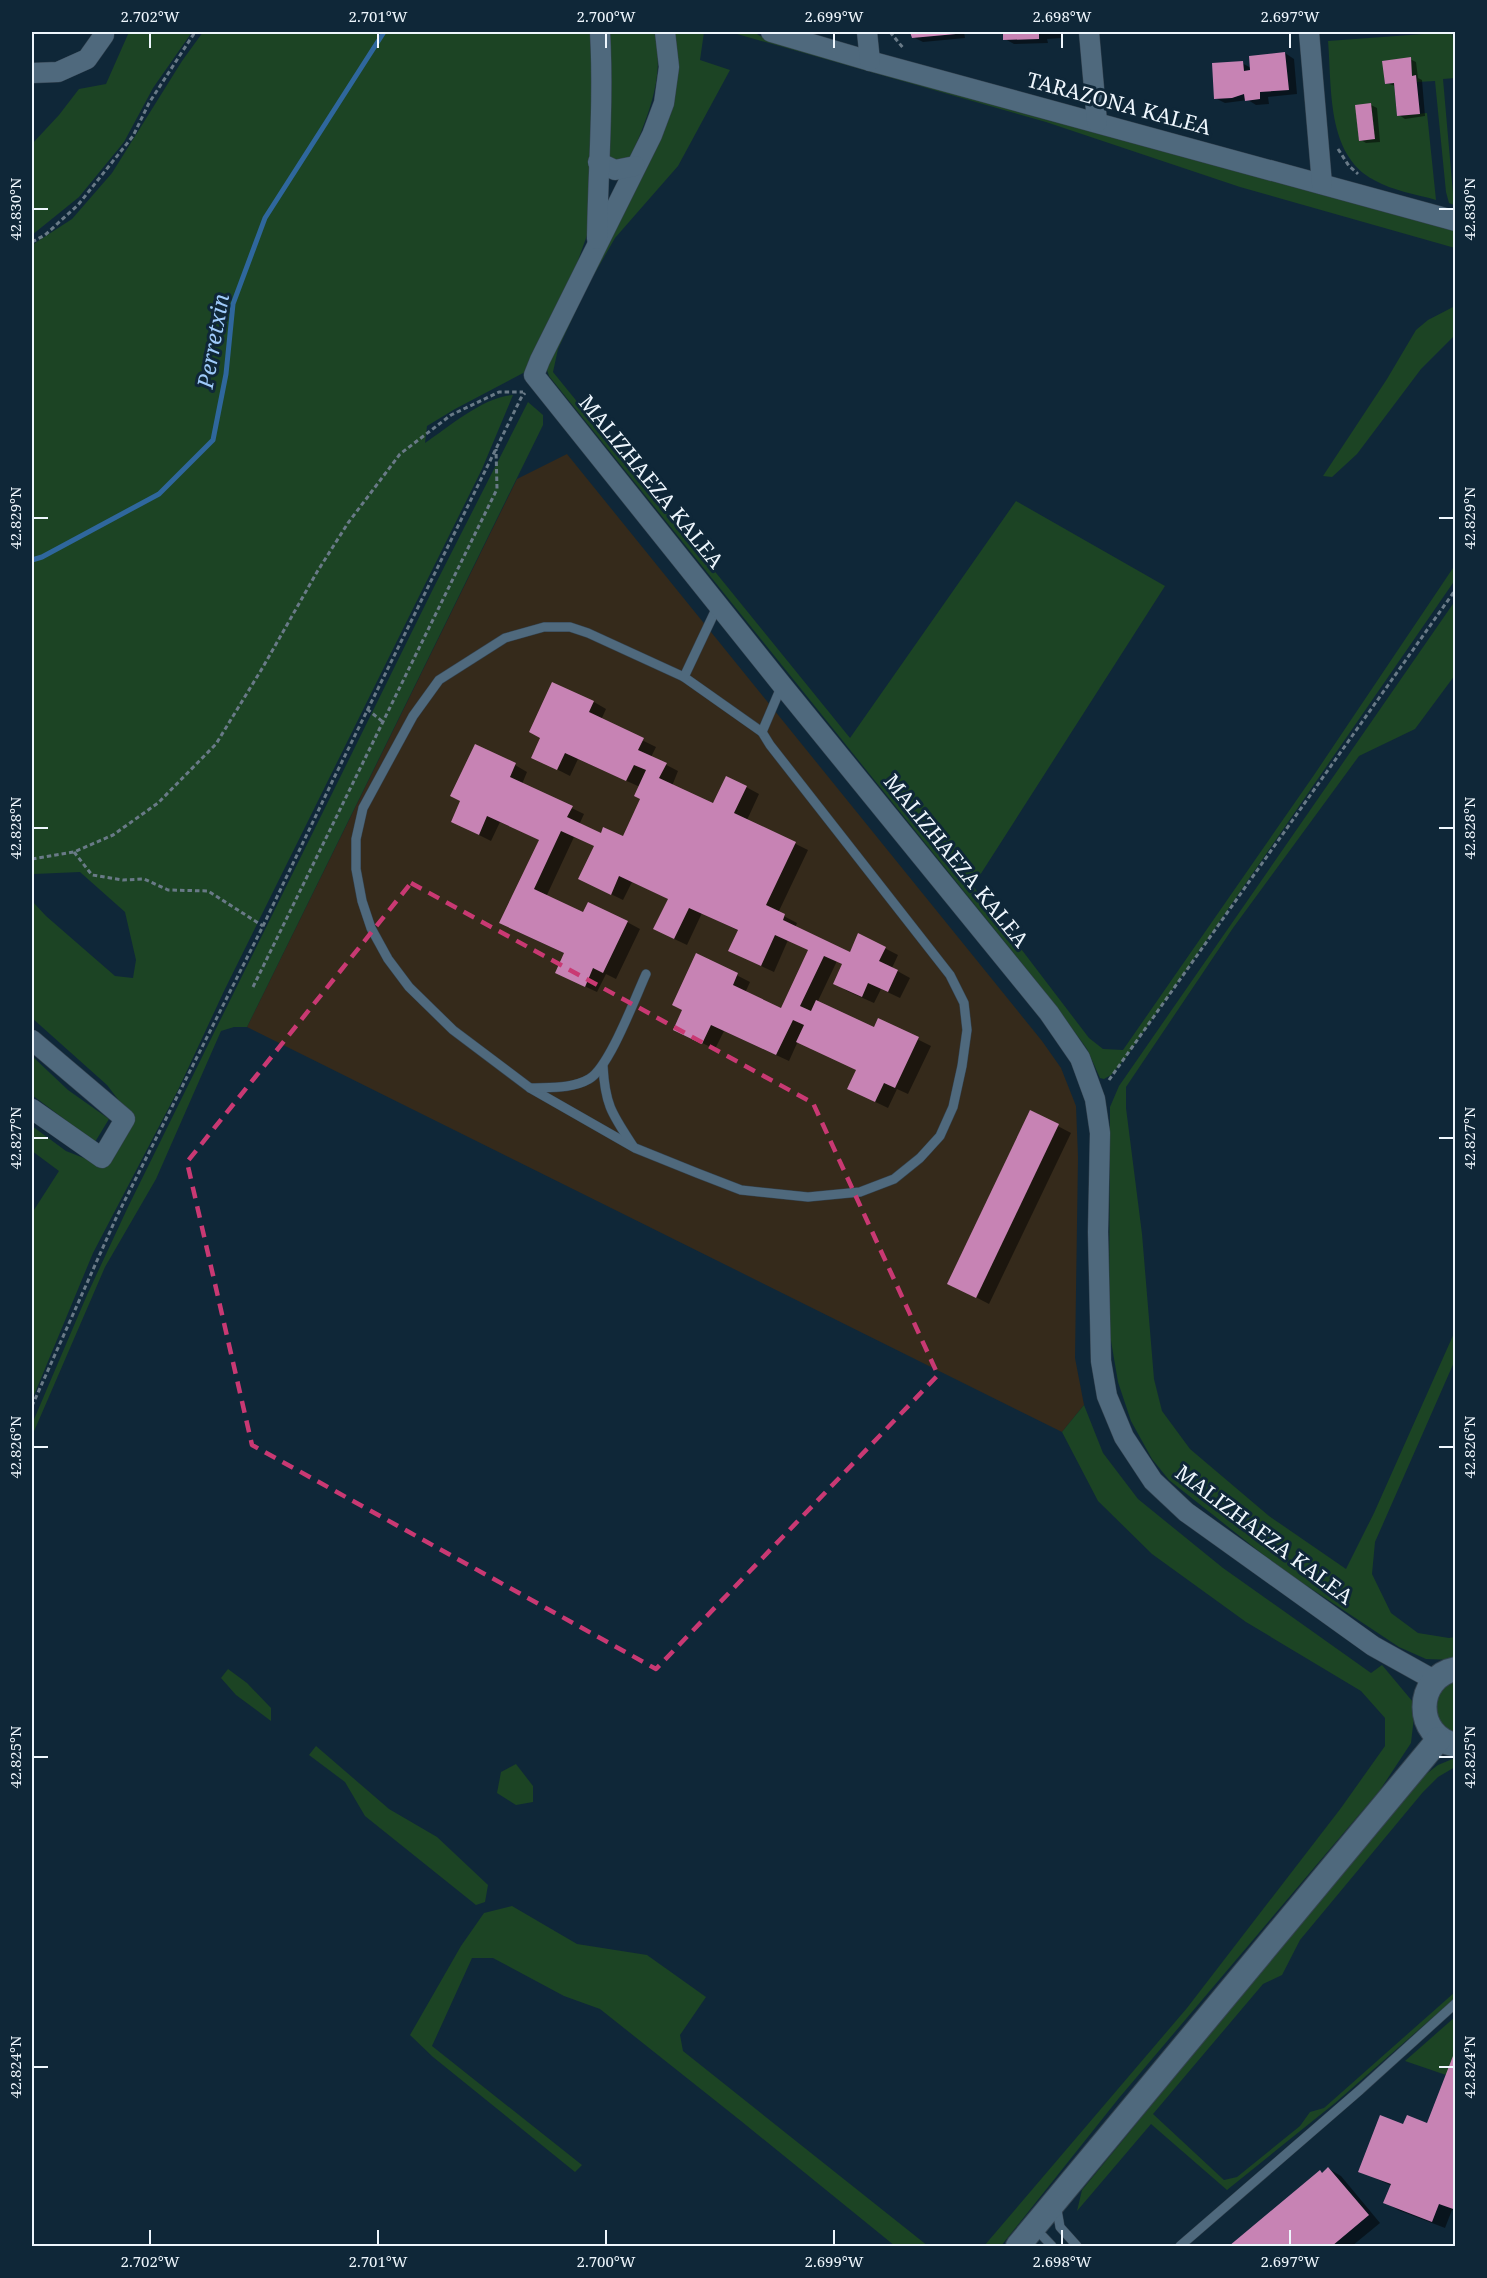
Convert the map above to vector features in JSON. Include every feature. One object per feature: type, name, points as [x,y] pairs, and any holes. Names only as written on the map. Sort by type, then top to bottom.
[{"type":"street","points":[[32,73],[58,72],[87,59],[104,32]]},
{"type":"street","points":[[597,246],[598,162],[603,75],[600,32]]},
{"type":"street","name":"MALIZHAEZA KALEA","points":[[665,32],[669,67],[664,103],[652,135],[534,375],[1068,1038],[1080,1058],[1095,1099],[1100,1133],[1098,1232],[1101,1361],[1107,1396],[1124,1437],[1153,1481],[1186,1512],[1373,1646],[1434,1680]]},
{"type":"street","name":"TARAZONA KALEA","points":[[771,32],[1455,221]]},
{"type":"street","points":[[867,32],[870,61]]},
{"type":"street","points":[[1089,32],[1097,123]]},
{"type":"street","points":[[1309,32],[1322,184]]},
{"type":"street","points":[[598,162],[615,170],[635,166]]},
{"type":"street","points":[[32,1040],[125,1119],[102,1158],[32,1109]]},
{"type":"street","points":[[1018,2247],[1447,1742],[1427,1724],[1423,1706],[1428,1688],[1434,1680],[1441,1674],[1455,1669]]},
{"type":"lane","points":[[684,677],[718,605]]},
{"type":"lane","points":[[544,627],[570,627],[588,633],[684,677],[762,732],[950,975],[964,1003],[967,1030],[962,1066],[952,1107],[940,1136],[920,1158],[894,1179],[860,1192],[808,1197],[741,1190],[635,1148],[530,1088],[453,1030],[409,987],[388,959],[372,928],[362,901],[356,870],[356,839],[363,808],[412,716],[438,680],[505,638],[544,627]]},
{"type":"lane","points":[[762,732],[782,685]]},
{"type":"lane","points":[[530,1088],[564,1087],[589,1079],[603,1066],[646,975]]},
{"type":"lane","points":[[603,1066],[604,1094],[613,1116],[635,1148]]},
{"type":"lane","points":[[1180,2247],[1360,2090],[1455,2003]]},
{"type":"lane","points":[[1055,2202],[1060,2227],[1077,2247]]},
{"type":"lane","points":[[1035,2227],[1052,2247]]},
{"type":"path","points":[[32,242],[45,235],[78,205],[134,135],[149,103],[195,32]]},
{"type":"path","points":[[890,32],[899,46],[908,53]]},
{"type":"path","points":[[1337,147],[1349,166],[1363,178]]},
{"type":"path","points":[[32,859],[38,860],[74,852],[113,836],[158,803],[216,744],[263,667],[316,572],[348,523],[400,454],[451,416],[499,392],[527,392],[520,398],[263,926],[117,1216],[32,1406]]},
{"type":"path","points":[[253,987],[497,489],[496,447]]},
{"type":"path","points":[[1095,1099],[1455,589]]},
{"type":"path","points":[[367,709],[383,722]]},
{"type":"path","points":[[74,852],[92,875],[123,880],[144,879],[168,890],[208,891],[263,926]]},
{"type":"highlighted area","points":[[411,883],[813,1103],[938,1375],[656,1669],[252,1445],[187,1162]]},
{"type":"shaded area","points":[[567,454],[1042,1041],[1061,1068],[1076,1106],[1078,1157],[1075,1358],[1084,1405],[1062,1432],[247,1027],[517,479]]},
{"type":"green space","points":[[129,32],[192,32],[153,88],[124,142],[79,197],[32,235],[32,144],[79,89],[106,84]]},
{"type":"green space","points":[[203,32],[595,32],[590,227],[571,280],[525,372],[427,426],[425,443],[478,407],[513,395],[482,469],[224,991],[178,1090],[93,1253],[32,1400],[32,1213],[59,1171],[32,1151],[32,1126],[66,1151],[99,1164],[130,1115],[107,1085],[32,1018],[32,901],[115,976],[133,978],[136,960],[125,912],[80,872],[34,874],[32,878],[32,245],[72,219],[112,173],[182,61]]},
{"type":"green space","points":[[605,32],[654,32],[657,49],[658,66],[652,100],[628,164],[602,157]]},
{"type":"green space","points":[[671,32],[704,32],[700,60],[730,70],[678,166],[615,238],[588,285],[558,349],[553,372],[850,738],[1016,501],[1165,586],[973,886],[1089,1038],[1103,1049],[1123,1050],[1314,775],[1455,565],[1455,580],[1126,1057],[1111,1075],[1104,1079],[1100,1078],[1087,1049],[1053,1002],[549,376],[546,367],[662,127]]},
{"type":"green space","points":[[730,32],[754,32],[760,36],[955,93],[1455,231],[1455,248],[1240,187],[1046,122]]},
{"type":"green space","points":[[1452,32],[1455,53],[1455,78],[1443,79],[1454,205],[1449,203],[1446,192],[1435,81],[1417,82],[1416,76],[1412,76],[1410,58],[1383,61],[1385,84],[1394,83],[1397,116],[1427,113],[1436,200],[1389,187],[1358,169],[1347,154],[1339,137],[1332,99],[1328,41]]},
{"type":"green space","points":[[1455,306],[1455,335],[1421,369],[1357,454],[1332,477],[1323,476],[1387,379],[1416,330],[1428,320]]},
{"type":"green space","points":[[528,402],[543,415],[543,425],[247,1027],[234,1027],[221,1031],[156,1179],[105,1267],[32,1436],[32,1424],[87,1295],[128,1207],[434,587]]},
{"type":"green space","points":[[1455,601],[1455,675],[1415,729],[1359,756],[1233,928],[1126,1087],[1126,1108],[1142,1234],[1154,1379],[1162,1411],[1190,1449],[1269,1516],[1346,1569],[1374,1513],[1455,1331],[1455,1360],[1375,1542],[1372,1574],[1391,1613],[1418,1633],[1455,1637],[1455,1660],[1426,1659],[1399,1647],[1280,1568],[1169,1480],[1152,1459],[1131,1421],[1118,1382],[1109,1329],[1110,1107],[1119,1086]]},
{"type":"green space","points":[[32,1056],[68,1090],[109,1119],[95,1142],[32,1095]]},
{"type":"green space","points":[[1084,1405],[1103,1453],[1138,1499],[1223,1568],[1371,1673],[1382,1665],[1413,1702],[1411,1743],[1380,1790],[1119,2098],[1001,2246],[984,2246],[1187,2008],[1341,1808],[1385,1746],[1385,1718],[1361,1691],[1246,1622],[1152,1554],[1098,1501],[1062,1432]]},
{"type":"green space","points":[[228,1669],[247,1683],[271,1708],[271,1721],[236,1695],[221,1678]]},
{"type":"green space","points":[[1455,1679],[1455,1738],[1434,1721],[1437,1690]]},
{"type":"green space","points":[[316,1746],[389,1809],[437,1837],[488,1885],[485,1902],[476,1905],[365,1816],[345,1782],[309,1755]]},
{"type":"green space","points":[[1455,1758],[1455,1767],[1438,1777],[1423,1792],[1300,1940],[1282,1975],[1263,1984],[1153,2114],[1224,2180],[1237,2177],[1300,2126],[1310,2112],[1324,2108],[1455,1992],[1455,1998],[1335,2103],[1227,2190],[1151,2124],[1077,2211],[1082,2190],[1417,1781],[1438,1765]]},
{"type":"green space","points":[[516,1764],[533,1786],[533,1802],[516,1805],[497,1793],[501,1772]]},
{"type":"green space","points":[[512,1906],[577,1944],[647,1955],[706,1997],[680,2035],[683,2051],[928,2246],[895,2246],[600,2009],[564,1996],[493,1958],[472,1958],[432,2046],[582,2165],[575,2172],[433,2057],[410,2035],[461,1946],[484,1913]]},
{"type":"green space","points":[[1455,2017],[1455,2057],[1446,2075],[1405,2061]]},
{"type":"building","points":[[910,32],[956,32],[956,34],[912,38]]},
{"type":"building","points":[[1003,32],[1051,33],[1039,34],[1039,39],[1003,40]]},
{"type":"building","points":[[1285,52],[1289,90],[1260,92],[1260,99],[1245,101],[1244,94],[1232,98],[1214,99],[1212,63],[1243,61],[1244,71],[1250,70],[1249,56]]},
{"type":"building","points":[[1411,57],[1412,76],[1416,75],[1420,114],[1397,116],[1394,83],[1385,84],[1382,61]]},
{"type":"building","points":[[1371,103],[1375,139],[1359,141],[1355,105]]},
{"type":"building","points":[[552,682],[594,701],[589,712],[644,738],[638,750],[667,763],[659,778],[713,803],[726,776],[747,786],[734,813],[796,842],[766,905],[785,914],[783,920],[850,952],[858,933],[886,947],[879,961],[898,970],[888,992],[868,983],[862,997],[833,984],[842,964],[824,956],[800,1006],[811,1011],[816,1000],[874,1027],[878,1018],[919,1037],[895,1088],[884,1083],[875,1102],[847,1089],[856,1070],[796,1042],[804,1025],[793,1020],[776,1055],[711,1025],[702,1044],[673,1030],[682,1010],[672,1005],[696,953],[738,973],[733,985],[781,1008],[808,950],[775,935],[761,966],[728,951],[738,930],[689,908],[674,939],[653,929],[668,899],[619,876],[611,895],[578,879],[594,846],[561,831],[534,889],[583,912],[588,902],[628,921],[603,973],[593,968],[585,987],[555,973],[564,953],[499,923],[539,840],[487,816],[479,835],[451,822],[460,801],[450,796],[475,744],[516,763],[510,777],[573,806],[567,817],[601,833],[603,827],[623,836],[640,799],[634,796],[646,770],[634,765],[626,781],[565,753],[557,770],[531,758],[540,738],[529,732]]},
{"type":"building","points":[[1030,1110],[1059,1124],[976,1298],[947,1284]]},
{"type":"building","points":[[1453,2056],[1456,2057],[1456,2210],[1439,2204],[1432,2222],[1383,2203],[1391,2184],[1358,2172],[1380,2115],[1403,2124],[1407,2115],[1427,2123]]},
{"type":"building","points":[[1328,2167],[1369,2215],[1332,2246],[1229,2246],[1320,2170],[1322,2173]]},
{"type":"waterway","name":"Perretxin","points":[[32,560],[42,557],[159,494],[213,440],[226,374],[233,304],[265,218],[384,32]]}]
